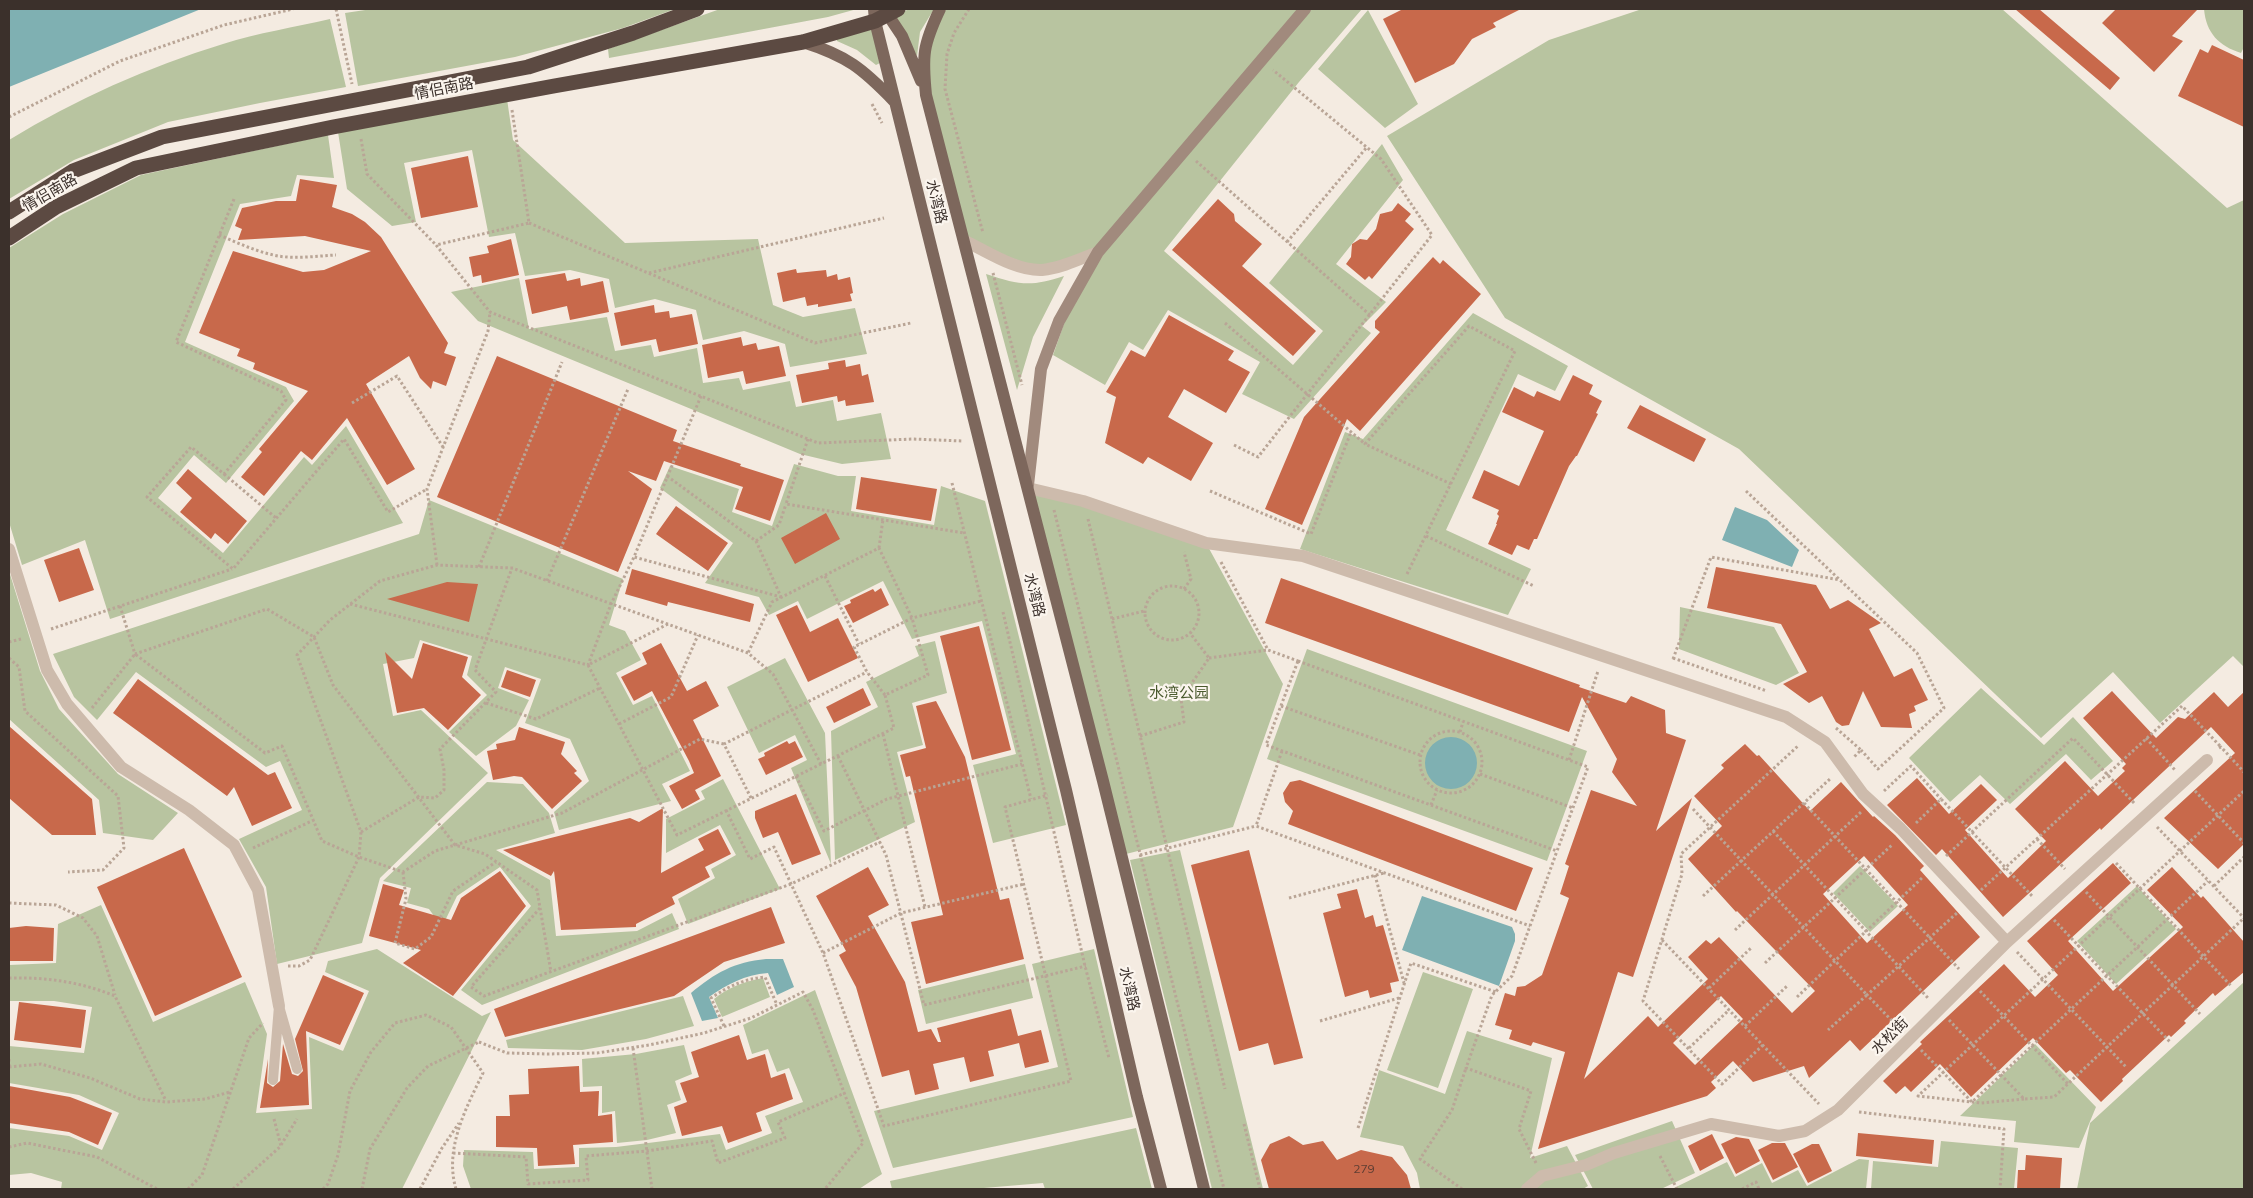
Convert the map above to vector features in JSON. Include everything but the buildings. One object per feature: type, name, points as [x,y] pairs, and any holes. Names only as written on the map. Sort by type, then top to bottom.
[{"type":"highway","name":"情侣南路","points":[[9,212],[73,171],[162,137],[528,67],[633,33],[697,9]]},
{"type":"highway","name":"情侣南路","points":[[9,238],[56,207],[136,168],[510,94],[803,42],[884,12]]},
{"type":"main road","name":"水湾路","points":[[940,9],[925,44],[923,67],[926,95],[1028,488],[1204,1189]]},
{"type":"main road","name":"水湾路","points":[[884,12],[894,101],[1066,790],[1137,1096],[1161,1189]]},
{"type":"main road","points":[[884,12],[902,36],[926,95]]},
{"type":"main road","points":[[803,42],[852,62],[872,78],[894,101]]},
{"type":"street","name":"水湾路","points":[[1028,488],[1041,369],[1059,320],[1098,252],[1305,9]]},
{"type":"street","points":[[965,242],[1021,267],[1041,270],[1066,265],[1098,252]]},
{"type":"street","points":[[1028,488],[1084,501],[1212,544],[1303,556],[1786,717],[1825,742],[1863,794],[1901,829],[2007,942]]},
{"type":"street","points":[[9,549],[47,670],[67,704],[121,767],[189,810],[234,845],[258,890],[279,1006]]},
{"type":"street","name":"水松街","points":[[1527,1189],[1542,1176],[1586,1165],[1614,1153],[1712,1124],[1779,1136],[1805,1131],[1834,1112],[2007,942],[2207,760]]},
{"type":"lane","points":[[279,1006],[296,1069]]},
{"type":"lane","points":[[273,1080],[279,1006]]},
{"type":"path","points":[[9,117],[120,61],[224,25],[293,9]]},
{"type":"path","points":[[969,9],[954,33],[947,54],[945,89],[1023,392]]},
{"type":"path","points":[[1234,445],[1258,457],[1432,235],[1381,159],[1261,60]]},
{"type":"path","points":[[510,94],[529,222]]},
{"type":"path","points":[[868,100],[874,107],[884,130]]},
{"type":"path","points":[[503,112],[522,109]]},
{"type":"path","points":[[353,140],[371,137]]},
{"type":"path","points":[[1287,242],[1367,147]]},
{"type":"path","points":[[1184,151],[1370,315]]},
{"type":"path","points":[[224,474],[286,400],[281,391],[176,342],[234,198]]},
{"type":"path","points":[[649,273],[884,218]]},
{"type":"path","points":[[911,323],[815,343],[529,222],[436,245],[490,312],[818,443],[913,439],[979,441]]},
{"type":"path","points":[[219,235],[248,248],[278,256],[336,255]]},
{"type":"path","points":[[437,565],[427,489],[488,331],[490,312]]},
{"type":"path","points":[[1225,323],[1365,444],[1451,484]]},
{"type":"path","points":[[1365,444],[1469,326],[1516,351],[1400,588]]},
{"type":"path","points":[[479,567],[562,362]]},
{"type":"path","points":[[352,403],[397,376],[443,447]]},
{"type":"path","points":[[547,581],[628,389]]},
{"type":"path","points":[[700,396],[634,557],[611,604],[588,665],[677,835],[894,728],[885,695],[867,672],[854,647],[912,618],[981,601]]},
{"type":"path","points":[[959,431],[964,450]]},
{"type":"path","points":[[1210,491],[1310,534],[1351,432]]},
{"type":"path","points":[[756,541],[779,525],[808,438]]},
{"type":"path","points":[[9,642],[233,569],[344,439],[388,512],[427,489]]},
{"type":"path","points":[[233,569],[147,497],[191,446],[276,518]]},
{"type":"path","points":[[667,476],[756,541],[781,598]]},
{"type":"path","points":[[952,482],[1031,800]]},
{"type":"path","points":[[1746,491],[1916,652],[1944,708],[1878,769],[1861,750],[1825,720],[1681,854],[1682,874],[1643,1001],[1722,1084],[1763,1045]]},
{"type":"path","points":[[1050,493],[1142,854],[1224,1189]]},
{"type":"path","points":[[1084,501],[1226,1089]]},
{"type":"path","points":[[786,504],[964,532]]},
{"type":"path","points":[[883,519],[880,548],[912,618],[928,675],[885,695]]},
{"type":"path","points":[[1180,534],[1191,579],[1184,589]]},
{"type":"path","points":[[1426,536],[1534,586]]},
{"type":"path","points":[[1212,544],[1268,650]]},
{"type":"path","points":[[748,653],[772,602],[880,548]]},
{"type":"path","points":[[634,557],[781,598]]},
{"type":"path","points":[[1666,677],[1711,557],[1840,580]]},
{"type":"path","points":[[268,948],[284,966],[299,966],[310,960],[359,857],[361,832],[297,654],[330,620],[380,581],[437,565],[512,568],[748,653],[773,674],[821,764]]},
{"type":"path","points":[[361,832],[419,797],[436,798],[444,790],[444,770],[440,749],[496,692],[475,670],[512,568]]},
{"type":"path","points":[[824,576],[859,644]]},
{"type":"path","points":[[1167,586],[1184,589],[1191,594],[1198,610],[1195,627],[1182,638],[1164,639],[1149,628],[1144,611],[1147,602],[1159,589],[1167,586]]},
{"type":"path","points":[[350,604],[588,665],[668,624]]},
{"type":"path","points":[[1001,604],[1109,1059]]},
{"type":"path","points":[[120,606],[135,654],[266,753],[282,746],[322,841],[359,857],[402,872]]},
{"type":"path","points":[[81,720],[135,654],[266,609],[314,637],[334,686],[456,845],[485,854],[537,890],[551,972]]},
{"type":"path","points":[[1112,619],[1144,611]]},
{"type":"path","points":[[1190,633],[1209,658]]},
{"type":"path","points":[[619,724],[671,697],[698,635]]},
{"type":"path","points":[[1140,736],[1184,722],[1181,699],[1209,658],[1268,650],[1588,767],[1512,976],[1492,995],[1452,1110],[1420,1159],[1462,1189]]},
{"type":"path","points":[[1569,760],[1603,656]]},
{"type":"path","points":[[9,658],[19,667],[24,710],[118,796],[124,848],[103,870],[68,872]]},
{"type":"path","points":[[1673,658],[1770,692]]},
{"type":"path","points":[[1298,661],[1266,745],[1557,851]]},
{"type":"path","points":[[402,872],[435,851],[562,813],[700,739],[724,744],[867,672]]},
{"type":"path","points":[[486,702],[536,719],[600,688]]},
{"type":"path","points":[[1281,706],[1420,755]]},
{"type":"path","points":[[1828,1030],[2182,706],[2244,772]]},
{"type":"path","points":[[1460,732],[1463,722]]},
{"type":"path","points":[[1450,731],[1460,732],[1469,736],[1476,744],[1482,758],[1480,774],[1466,789],[1457,793],[1437,790],[1428,784],[1422,776],[1420,755],[1424,746],[1435,736],[1450,731]]},
{"type":"path","points":[[883,734],[925,907]]},
{"type":"path","points":[[1797,997],[1896,902],[2073,738],[2180,852],[2244,918],[2054,1096],[1981,1104],[1918,1096],[2042,978],[2180,852],[2244,791]]},
{"type":"path","points":[[724,744],[751,798]]},
{"type":"path","points":[[2207,760],[2221,747]]},
{"type":"path","points":[[1703,896],[1861,750]]},
{"type":"path","points":[[1256,826],[1282,751]]},
{"type":"path","points":[[838,756],[886,855],[924,1005],[1106,961]]},
{"type":"path","points":[[796,776],[824,831],[887,799],[1022,764]]},
{"type":"path","points":[[1735,930],[1911,766],[1941,799]]},
{"type":"path","points":[[1480,774],[1573,808]]},
{"type":"path","points":[[726,810],[750,859],[774,848],[823,953],[884,1126],[1071,1080],[1004,807],[1066,790]]},
{"type":"path","points":[[1431,805],[1437,790]]},
{"type":"path","points":[[1804,803],[2068,1084]]},
{"type":"path","points":[[1692,809],[1834,961],[1972,1102]]},
{"type":"path","points":[[239,855],[314,820]]},
{"type":"path","points":[[1122,859],[1256,826],[1530,926]]},
{"type":"path","points":[[1773,832],[2024,1099]]},
{"type":"path","points":[[2037,839],[2200,1014]]},
{"type":"path","points":[[540,908],[471,987],[484,996],[791,884],[880,842]]},
{"type":"path","points":[[2106,852],[2232,987]]},
{"type":"path","points":[[2214,886],[2244,858]]},
{"type":"path","points":[[402,872],[406,899],[395,943],[414,949],[431,937],[453,891],[496,862]]},
{"type":"path","points":[[1289,898],[1384,873]]},
{"type":"path","points":[[1375,875],[1404,983]]},
{"type":"path","points":[[1972,1102],[2208,881]]},
{"type":"path","points":[[823,953],[901,913],[1024,884]]},
{"type":"path","points":[[9,903],[56,905],[83,918],[97,936],[115,996],[166,1102]]},
{"type":"path","points":[[1662,940],[1763,1045],[1834,1112],[2004,1129],[2000,1189]]},
{"type":"path","points":[[2007,942],[2127,1068]]},
{"type":"path","points":[[1709,988],[1751,948]]},
{"type":"path","points":[[1358,1128],[1411,963],[1496,992]]},
{"type":"path","points":[[724,1026],[711,998],[728,986],[765,977],[777,1005]]},
{"type":"path","points":[[9,978],[39,978],[91,986],[115,996]]},
{"type":"path","points":[[1745,1026],[1787,986]]},
{"type":"path","points":[[362,1189],[370,1149],[407,1088],[428,1066],[480,1042],[508,1053],[597,1053],[633,1048],[704,1033],[751,1018],[803,992],[813,1010],[863,1143],[825,1189]]},
{"type":"path","points":[[1320,1020],[1400,998]]},
{"type":"path","points":[[188,1189],[202,1175],[249,1038],[279,1006]]},
{"type":"path","points":[[1689,1048],[1729,1010]]},
{"type":"path","points":[[323,1189],[328,1184],[338,1155],[350,1091],[371,1052],[395,1023],[426,1015],[451,1027],[483,1073],[460,1121],[442,1148],[420,1189]]},
{"type":"path","points":[[633,1048],[652,1189]]},
{"type":"path","points":[[9,1059],[9,1066],[40,1064],[90,1078],[140,1100],[166,1102],[205,1099],[230,1092]]},
{"type":"path","points":[[1466,1068],[1531,1091],[1519,1130],[1542,1176]]},
{"type":"path","points":[[453,1153],[526,1157],[528,1184],[588,1180],[586,1156],[647,1151],[712,1141],[718,1163],[785,1138],[778,1122],[845,1093]]},
{"type":"path","points":[[233,1189],[281,1146],[297,1118]]},
{"type":"path","points":[[274,1119],[281,1146]]},
{"type":"path","points":[[456,1189],[453,1153],[460,1121]]},
{"type":"path","points":[[1244,1124],[1260,1189]]},
{"type":"path","points":[[9,1147],[27,1142],[97,1158],[157,1189]]},
{"type":"path","points":[[1653,1142],[1677,1189]]},
{"type":"path","points":[[1742,1189],[1756,1182],[1759,1189]]},
{"type":"green space","points":[[372,9],[675,9],[623,28],[515,57],[358,86],[345,13]]},
{"type":"green space","points":[[720,9],[857,9],[828,17],[609,58],[608,49]]},
{"type":"green space","points":[[909,9],[934,9],[920,32],[917,56],[895,16]]},
{"type":"green space","points":[[946,9],[1304,9],[1098,251],[1041,269],[966,241],[926,95],[927,46]]},
{"type":"green space","points":[[1311,9],[1362,9],[1299,82],[1164,251],[1293,365],[1323,331],[1269,283],[1382,144],[1403,180],[1336,264],[1386,302],[1362,326],[1371,333],[1294,419],[1242,394],[1260,362],[1168,310],[1143,350],[1129,342],[1105,385],[1053,355],[1065,321],[1102,254]]},
{"type":"green space","points":[[1642,9],[2002,9],[2227,208],[2244,200],[2244,667],[2233,656],[2160,723],[2113,672],[2041,738],[1739,449],[1505,318],[1387,136],[1549,40]]},
{"type":"green space","points":[[2204,9],[2244,9],[2244,47],[2241,53],[2226,47],[2215,37],[2208,25]]},
{"type":"green space","points":[[1368,10],[1418,104],[1385,128],[1318,69]]},
{"type":"green space","points":[[330,19],[346,87],[168,122],[74,160],[9,199],[9,140],[34,125],[113,85],[167,63],[236,40]]},
{"type":"green space","points":[[869,28],[873,30],[880,63],[876,65],[857,50],[837,41],[836,36]]},
{"type":"green space","points":[[507,99],[513,140],[625,243],[758,239],[773,305],[803,317],[855,308],[867,354],[790,367],[785,344],[744,331],[703,340],[696,310],[655,299],[615,308],[609,279],[570,270],[525,276],[515,233],[489,237],[472,150],[404,163],[416,222],[392,226],[347,189],[338,132]]},
{"type":"green space","points":[[328,135],[334,178],[297,175],[291,196],[240,204],[185,342],[286,387],[294,401],[226,483],[194,455],[158,498],[223,553],[304,457],[312,465],[346,426],[403,523],[110,619],[85,540],[22,565],[9,522],[9,248],[63,214],[141,175]]},
{"type":"green space","points":[[986,274],[1025,283],[1043,282],[1064,276],[1033,337],[1017,390]]},
{"type":"green space","points":[[519,278],[529,329],[607,317],[615,351],[651,345],[654,357],[697,348],[703,383],[739,378],[743,390],[790,381],[796,407],[833,400],[837,421],[881,413],[891,459],[842,464],[800,454],[478,321],[451,292]]},
{"type":"green space","points":[[1473,313],[1568,366],[1555,391],[1518,374],[1446,530],[1531,569],[1508,615],[1300,549],[1345,432],[1363,439]]},
{"type":"green space","points":[[794,464],[838,476],[856,476],[851,511],[934,525],[941,486],[985,501],[1066,825],[993,843],[973,765],[1016,754],[982,621],[912,639],[883,581],[807,619],[798,601],[769,615],[759,597],[705,583],[733,543],[660,488],[670,466],[739,489],[732,512],[772,526]]},
{"type":"green space","name":"水湾公园","points":[[1028,488],[1206,543],[1283,684],[1233,827],[1122,855]]},
{"type":"green space","points":[[429,500],[623,579],[609,625],[625,631],[641,660],[616,673],[633,705],[652,696],[690,771],[662,784],[671,801],[559,830],[554,812],[589,781],[570,739],[525,723],[541,679],[505,667],[498,688],[529,700],[516,726],[476,756],[449,732],[487,695],[467,675],[472,656],[420,640],[414,658],[383,664],[393,716],[421,710],[488,773],[380,878],[362,943],[277,964],[266,887],[239,839],[302,810],[280,761],[266,767],[136,672],[97,720],[74,697],[53,654],[419,534]]},
{"type":"green space","points":[[9,571],[40,671],[59,709],[118,774],[178,813],[153,840],[103,833],[99,800],[9,719]]},
{"type":"green space","points":[[1680,607],[1774,627],[1799,673],[1776,685],[1679,649]]},
{"type":"green space","points":[[935,641],[947,693],[912,703],[923,745],[897,752],[915,822],[835,860],[831,731],[878,707],[866,682],[919,656],[915,646]]},
{"type":"green space","points":[[1307,649],[1587,751],[1547,861],[1267,759]]},
{"type":"green space","points":[[785,658],[825,733],[831,864],[791,768],[807,760],[795,735],[759,753],[727,687]]},
{"type":"green space","points":[[1981,688],[2044,745],[2073,717],[2113,761],[2091,780],[2066,754],[2010,804],[1980,775],[1950,802],[1909,758]]},
{"type":"green space","points":[[723,779],[780,889],[688,924],[678,899],[715,878],[711,869],[736,855],[720,825],[666,853],[666,819],[705,799],[701,791]]},
{"type":"green space","points":[[487,782],[523,784],[549,813],[555,833],[496,850],[550,880],[556,936],[637,931],[672,913],[679,929],[482,1005],[461,990],[531,906],[500,867],[457,896],[442,927],[429,909],[407,903],[411,888],[383,881]]},
{"type":"green space","points":[[1180,850],[1263,1189],[1212,1189],[1130,860]]},
{"type":"green space","points":[[1860,866],[1898,906],[1870,932],[1833,893]]},
{"type":"green space","points":[[2137,886],[2176,929],[2116,984],[2077,941]]},
{"type":"green space","points":[[101,905],[153,1022],[245,982],[267,1034],[256,1113],[312,1109],[309,1037],[343,1051],[369,991],[325,972],[328,961],[377,949],[482,1016],[491,1012],[402,1189],[61,1189],[62,1182],[31,1173],[9,1175],[9,1128],[69,1136],[102,1150],[119,1113],[79,1095],[9,1083],[9,1046],[84,1053],[92,1007],[54,1001],[9,1001],[9,965],[56,963],[58,924]]},
{"type":"green space","points":[[1094,949],[1133,1117],[893,1168],[874,1111],[1058,1067],[1032,964]]},
{"type":"green space","points":[[1025,964],[1033,998],[926,1024],[918,990]]},
{"type":"green space","points":[[1423,972],[1473,989],[1438,1088],[1387,1070]]},
{"type":"green space","points":[[763,978],[770,997],[722,1017],[714,999],[725,991],[749,981]]},
{"type":"green space","points":[[2244,982],[2244,1189],[2077,1189],[2090,1123]]},
{"type":"green space","points":[[815,990],[882,1174],[859,1189],[471,1189],[463,1166],[464,1150],[533,1152],[534,1169],[579,1167],[579,1148],[616,1147],[720,1134],[726,1150],[772,1133],[765,1116],[803,1102],[789,1068],[777,1072],[768,1049],[752,1054],[743,1025]]},
{"type":"green space","points":[[683,996],[694,1026],[646,1039],[582,1050],[508,1048],[506,1040]]},
{"type":"green space","points":[[1467,1031],[1552,1058],[1530,1158],[1567,1146],[1588,1186],[1583,1189],[1420,1189],[1417,1173],[1403,1146],[1360,1137],[1379,1070],[1445,1094]]},
{"type":"green space","points":[[2035,1044],[2096,1107],[2079,1148],[2014,1142],[2016,1121],[1960,1116]]},
{"type":"green space","points":[[684,1045],[692,1074],[675,1081],[681,1100],[667,1105],[676,1133],[647,1140],[617,1143],[615,1111],[602,1113],[602,1086],[583,1087],[582,1059],[636,1054]]},
{"type":"green space","points":[[1672,1121],[1695,1173],[1661,1189],[1593,1189],[1575,1155]]},
{"type":"green space","points":[[1136,1128],[1152,1189],[1045,1189],[1043,1183],[972,1189],[892,1189],[890,1181]]},
{"type":"green space","points":[[1941,1141],[2018,1148],[2014,1189],[1871,1189],[1873,1161],[1938,1167]]},
{"type":"green space","points":[[1859,1159],[1869,1160],[1866,1189],[1672,1189],[1727,1162],[1735,1177],[1762,1163],[1772,1183],[1798,1170],[1807,1186]]},
{"type":"water","points":[[9,9],[201,9],[9,87]]},
{"type":"water","points":[[1735,507],[1767,520],[1799,550],[1792,567],[1722,540]]},
{"type":"water","points":[[1451,737],[1465,741],[1473,749],[1477,763],[1473,777],[1465,785],[1451,789],[1437,785],[1429,777],[1425,763],[1429,749],[1437,741]]},
{"type":"water","points":[[1422,896],[1512,927],[1515,941],[1499,986],[1402,950]]},
{"type":"water","points":[[766,959],[783,959],[794,987],[777,995],[768,973],[744,978],[709,997],[718,1018],[702,1021],[691,993],[717,974],[744,963]]}]
